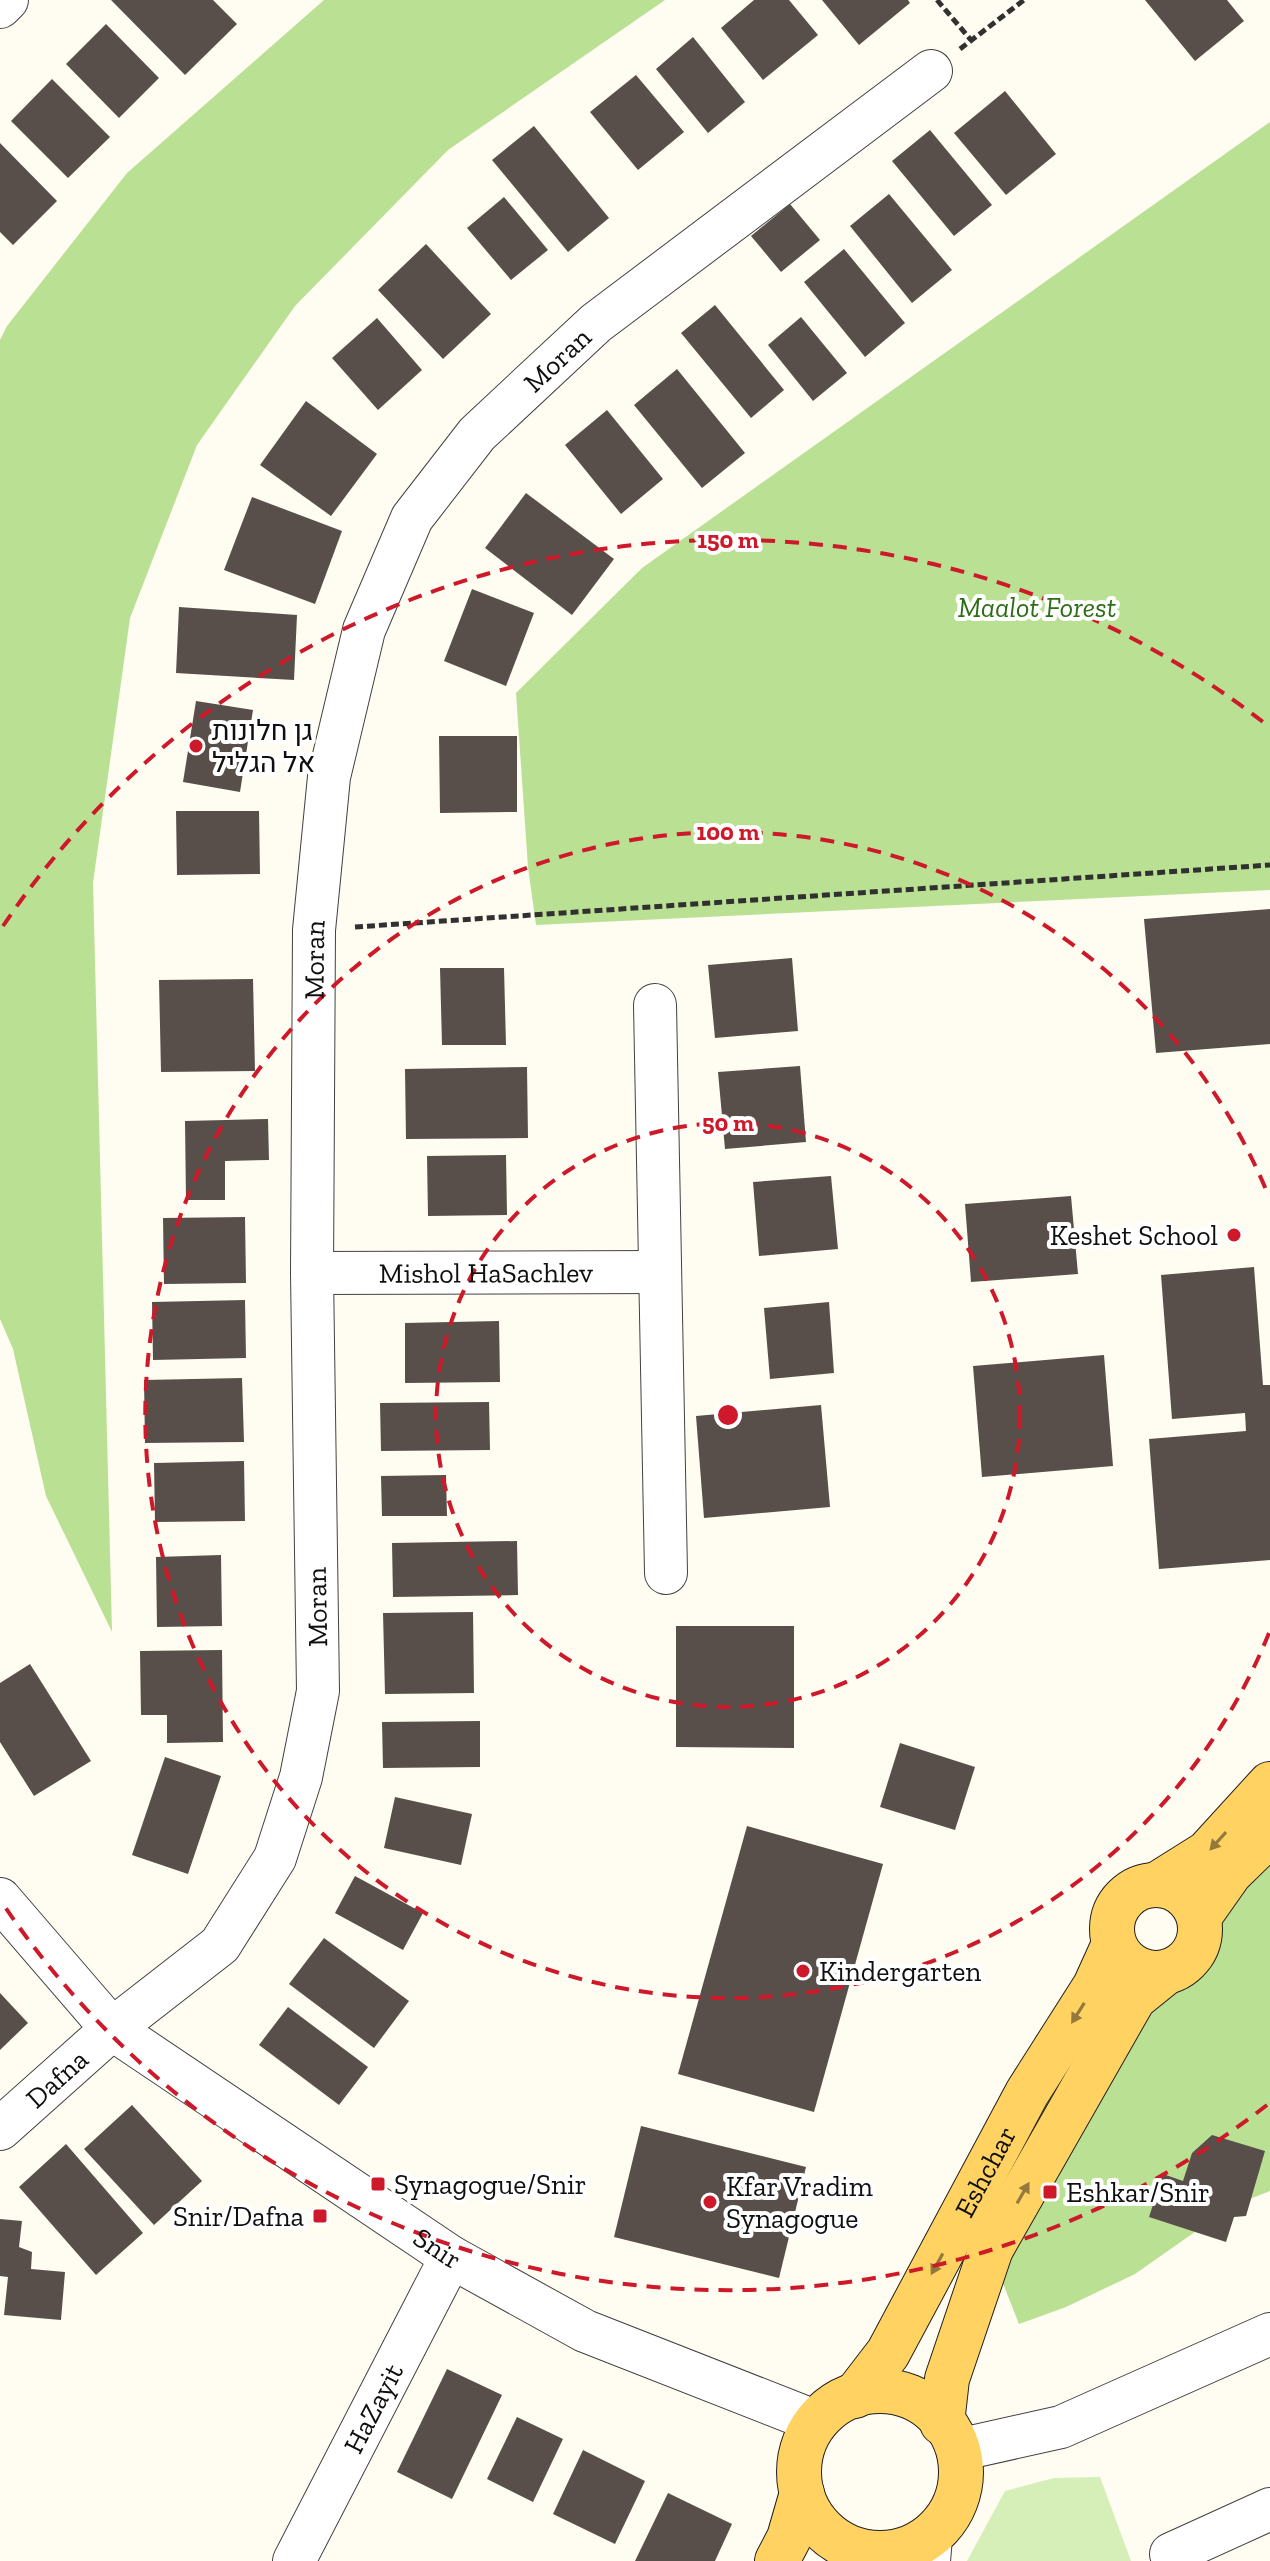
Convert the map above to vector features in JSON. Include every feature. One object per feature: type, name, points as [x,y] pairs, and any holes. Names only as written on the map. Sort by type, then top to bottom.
[{"type":"main road","points":[[1156,1885],[1178,1891],[1190,1900],[1199,1917],[1198,1942],[1191,1956],[1179,1967],[1165,1973],[1149,1973],[1135,1968],[1122,1958],[1114,1944],[1114,1914],[1122,1901],[1134,1891],[1156,1885],[1207,1853],[1270,1784]]},
{"type":"main road","points":[[1199,1917],[1230,1873],[1270,1834]]},
{"type":"main road","name":"Eshchar","points":[[855,2396],[888,2353],[1027,2093],[1095,1986],[1114,1944]]},
{"type":"main road","name":"Eshchar","points":[[950,2437],[947,2379],[991,2249],[1134,1998],[1165,1973]]},
{"type":"main road","points":[[883,2391],[920,2401],[950,2437],[961,2481],[952,2512],[930,2549],[844,2555],[812,2516],[802,2493],[799,2469],[804,2444],[817,2422],[830,2409],[855,2396],[883,2391]]},
{"type":"main road","points":[[777,2561],[789,2538],[802,2493]]},
{"type":"street","points":[[0,7],[7,0]]},
{"type":"street","name":"Moran","points":[[112,2029],[220,1945],[275,1858],[301,1777],[318,1691],[312,1273],[314,930],[329,777],[364,630],[412,518],[477,434],[596,323],[931,71]]},
{"type":"street","points":[[655,1005],[666,1573]]},
{"type":"street","name":"Mishol HaSachlev","points":[[312,1273],[660,1272]]},
{"type":"street","name":"Snir","points":[[0,1899],[112,2029],[451,2257],[585,2331],[817,2422]]},
{"type":"street","name":"Dafna","points":[[0,2129],[112,2029]]},
{"type":"street","name":"HaZayit","points":[[294,2561],[451,2257]]},
{"type":"street","points":[[950,2437],[1061,2427],[1270,2334]]},
{"type":"street","points":[[1174,2561],[1171,2554],[1270,2509]]},
{"type":"path","points":[[937,0],[971,40]]},
{"type":"path","points":[[931,71],[1024,0]]},
{"type":"path","points":[[314,930],[1270,865]]},
{"type":"green space","points":[[324,0],[665,0],[448,150],[295,306],[197,445],[130,618],[93,883],[112,1632],[46,1496],[13,1349],[0,1319],[0,340],[7,326],[127,173]]},
{"type":"green space","name":"Maalot Forest","points":[[1270,122],[1270,890],[536,925],[528,867],[516,693],[642,568]]},
{"type":"green space","points":[[1270,1853],[1270,2191],[1232,2206],[1135,2274],[1066,2307],[1019,2324],[1002,2281],[1017,2226],[1174,1977]]},
{"type":"green space","points":[[1100,2477],[1131,2561],[967,2561],[1005,2491],[1054,2478]]},
{"type":"building","points":[[111,0],[213,0],[237,24],[185,75]]},
{"type":"building","points":[[754,0],[789,0],[818,35],[763,80],[721,28]]},
{"type":"building","points":[[822,0],[908,0],[910,3],[859,45]]},
{"type":"building","points":[[1145,0],[1227,0],[1244,21],[1195,61]]},
{"type":"building","points":[[106,24],[159,78],[119,118],[66,64]]},
{"type":"building","points":[[693,37],[745,102],[708,133],[656,69]]},
{"type":"building","points":[[636,75],[684,132],[638,170],[590,112]]},
{"type":"building","points":[[52,79],[110,137],[68,178],[11,121]]},
{"type":"building","points":[[1005,91],[1056,154],[1006,195],[954,133]]},
{"type":"building","points":[[534,126],[609,218],[568,252],[492,160]]},
{"type":"building","points":[[930,130],[992,205],[954,236],[892,161]]},
{"type":"building","points":[[0,143],[57,201],[13,245],[0,232]]},
{"type":"building","points":[[889,194],[952,270],[912,303],[850,226]]},
{"type":"building","points":[[504,197],[548,250],[511,280],[467,228]]},
{"type":"building","points":[[790,204],[820,240],[781,272],[751,236]]},
{"type":"building","points":[[426,244],[491,314],[443,359],[378,290]]},
{"type":"building","points":[[844,249],[905,323],[865,357],[804,282]]},
{"type":"building","points":[[715,305],[784,390],[751,418],[681,333]]},
{"type":"building","points":[[801,317],[847,373],[813,401],[768,345]]},
{"type":"building","points":[[377,318],[422,370],[378,410],[332,358]]},
{"type":"building","points":[[677,369],[745,453],[702,488],[634,405]]},
{"type":"building","points":[[306,401],[377,454],[331,516],[260,465]]},
{"type":"building","points":[[607,410],[663,479],[621,514],[565,445]]},
{"type":"building","points":[[526,493],[614,559],[572,615],[485,548]]},
{"type":"building","points":[[252,497],[342,531],[315,604],[224,570]]},
{"type":"building","points":[[472,589],[534,613],[506,686],[444,661]]},
{"type":"building","points":[[179,607],[297,615],[294,680],[176,673]]},
{"type":"building","points":[[196,701],[253,710],[240,792],[183,782]]},
{"type":"building","points":[[439,736],[517,736],[517,812],[440,813]]},
{"type":"building","points":[[176,811],[259,811],[260,874],[177,875]]},
{"type":"building","points":[[1270,909],[1270,1044],[1156,1053],[1144,919]]},
{"type":"building","points":[[792,958],[798,1031],[715,1038],[708,965]]},
{"type":"building","points":[[440,968],[504,968],[506,1045],[442,1045]]},
{"type":"building","points":[[253,979],[255,1071],[161,1072],[159,980]]},
{"type":"building","points":[[800,1066],[806,1142],[725,1149],[718,1072]]},
{"type":"building","points":[[527,1067],[528,1138],[406,1139],[405,1069]]},
{"type":"building","points":[[268,1119],[269,1160],[225,1161],[225,1200],[186,1200],[185,1121]]},
{"type":"building","points":[[506,1155],[507,1215],[428,1216],[427,1156]]},
{"type":"building","points":[[831,1176],[838,1249],[759,1256],[753,1182]]},
{"type":"building","points":[[1071,1196],[1078,1274],[971,1282],[965,1204]]},
{"type":"building","points":[[245,1217],[246,1283],[164,1284],[163,1218]]},
{"type":"building","points":[[1254,1267],[1263,1385],[1270,1385],[1270,1560],[1159,1569],[1149,1439],[1246,1431],[1245,1413],[1172,1419],[1161,1275]]},
{"type":"building","points":[[245,1300],[246,1358],[153,1360],[152,1302]]},
{"type":"building","points":[[829,1302],[834,1373],[770,1379],[764,1308]]},
{"type":"building","points":[[499,1321],[500,1382],[405,1383],[405,1323]]},
{"type":"building","points":[[1104,1355],[1113,1466],[982,1477],[973,1366]]},
{"type":"building","points":[[242,1378],[244,1442],[145,1443],[144,1380]]},
{"type":"building","points":[[489,1402],[490,1450],[381,1451],[380,1403]]},
{"type":"building","points":[[821,1405],[830,1507],[704,1518],[696,1416]]},
{"type":"building","points":[[244,1461],[245,1521],[155,1522],[154,1463]]},
{"type":"building","points":[[446,1475],[447,1516],[382,1516],[381,1476]]},
{"type":"building","points":[[517,1541],[518,1595],[393,1597],[392,1543]]},
{"type":"building","points":[[221,1555],[222,1626],[157,1627],[156,1557]]},
{"type":"building","points":[[473,1612],[474,1693],[385,1694],[383,1613]]},
{"type":"building","points":[[676,1626],[794,1626],[794,1748],[676,1747]]},
{"type":"building","points":[[222,1650],[223,1742],[167,1743],[167,1715],[141,1715],[140,1651]]},
{"type":"building","points":[[30,1664],[91,1761],[34,1796],[0,1742],[0,1683]]},
{"type":"building","points":[[480,1721],[480,1767],[383,1768],[382,1722]]},
{"type":"building","points":[[900,1743],[975,1767],[955,1830],[880,1807]]},
{"type":"building","points":[[165,1757],[221,1776],[188,1874],[132,1855]]},
{"type":"building","points":[[395,1797],[472,1814],[461,1865],[384,1848]]},
{"type":"building","points":[[747,1826],[883,1864],[814,2112],[678,2074]]},
{"type":"building","points":[[355,1876],[423,1913],[403,1950],[335,1913]]},
{"type":"building","points":[[324,1938],[409,2001],[374,2048],[289,1984]]},
{"type":"building","points":[[0,1993],[28,2023],[0,2050]]},
{"type":"building","points":[[288,2007],[368,2067],[339,2105],[259,2045]]},
{"type":"building","points":[[132,2105],[202,2181],[154,2225],[84,2149]]},
{"type":"building","name":"Kfar Vradim Synagogue","points":[[641,2126],[806,2167],[779,2278],[614,2237]]},
{"type":"building","points":[[1212,2135],[1265,2151],[1246,2216],[1234,2217],[1226,2242],[1149,2217],[1163,2174],[1183,2181],[1192,2153]]},
{"type":"building","points":[[66,2144],[143,2233],[96,2275],[19,2187]]},
{"type":"building","points":[[0,2219],[22,2221],[19,2247],[32,2252],[31,2269],[65,2272],[61,2320],[4,2315],[8,2277],[0,2276]]},
{"type":"building","points":[[447,2369],[502,2395],[452,2499],[397,2472]]},
{"type":"building","points":[[517,2417],[563,2439],[533,2502],[487,2479]]},
{"type":"building","points":[[583,2450],[645,2481],[615,2544],[553,2514]]},
{"type":"building","points":[[668,2493],[732,2524],[715,2561],[635,2561]]},
{"type":"place","name":"גן חלונות אל הגליל","points":[[196,746]]},
{"type":"place","name":"Keshet School","points":[[1234,1235]]},
{"type":"place","name":"Kindergarten","points":[[803,1971]]},
{"type":"place","name":"Synagogue/Snir","points":[[378,2184]]},
{"type":"place","name":"Eshkar/Snir","points":[[1050,2192]]},
{"type":"place","name":"Kfar Vradim Synagogue","points":[[710,2202]]},
{"type":"place","name":"Snir/Dafna","points":[[320,2216]]}]
